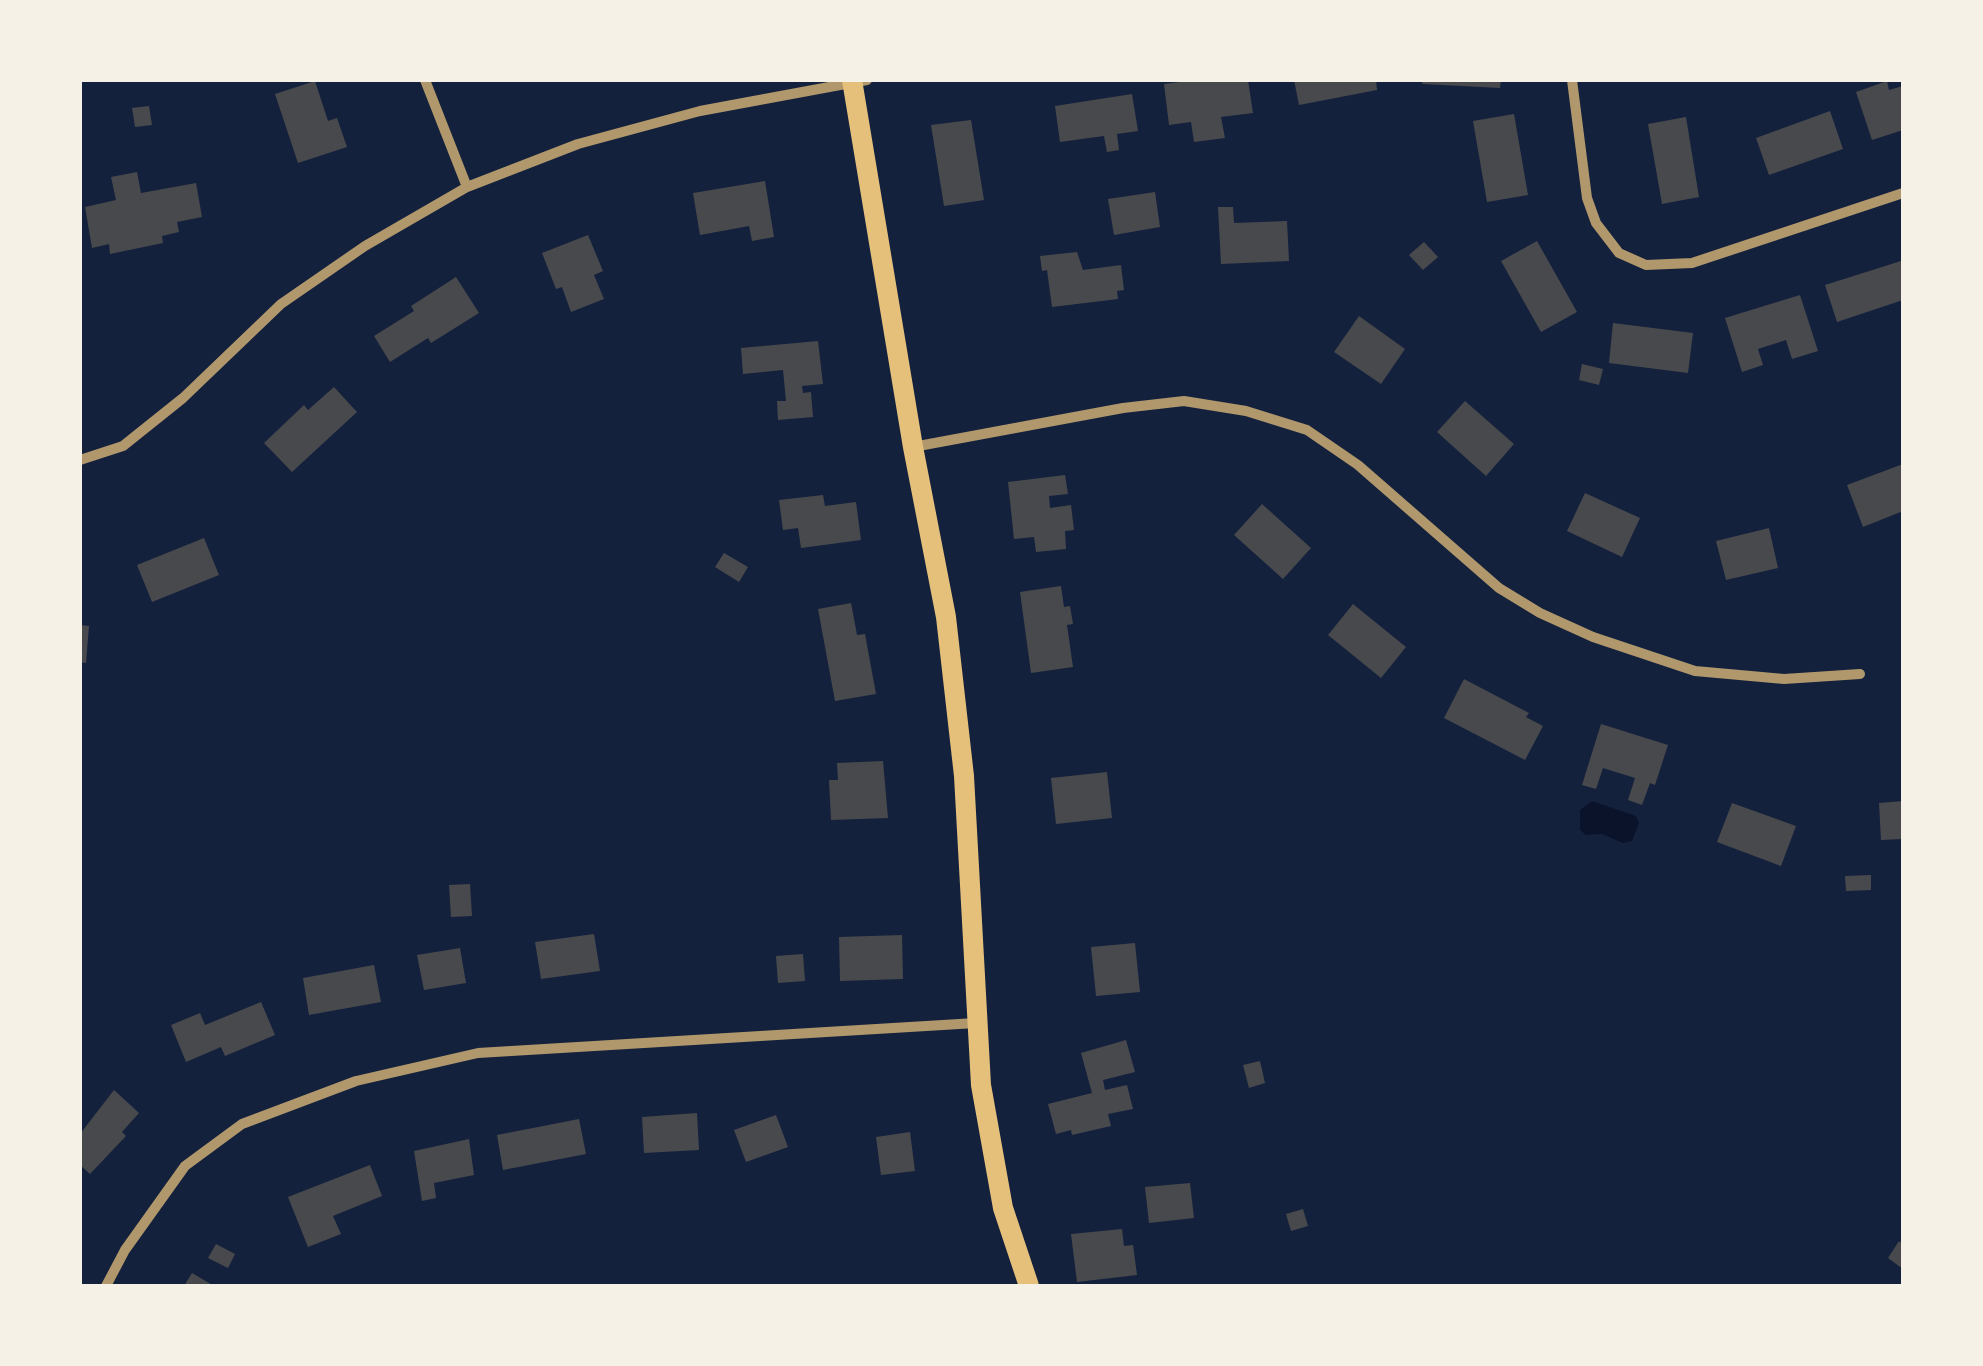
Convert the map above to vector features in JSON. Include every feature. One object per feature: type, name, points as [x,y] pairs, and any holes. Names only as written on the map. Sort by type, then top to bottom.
[{"type":"main road","points":[[857,81],[913,447],[946,617],[964,776],[982,1085],[1003,1208],[1029,1286]]},
{"type":"street","points":[[425,80],[467,187]]},
{"type":"street","points":[[1572,80],[1587,198],[1596,223],[1619,253],[1646,266],[1692,263],[1903,193]]},
{"type":"street","points":[[80,460],[122,446],[183,398],[281,304],[364,246],[467,187],[578,144],[682,116],[857,81]]},
{"type":"street","points":[[913,447],[1123,408],[1184,401],[1246,410],[1308,430],[1358,465],[1498,588],[1592,638],[1695,671],[1784,680],[1860,674]]},
{"type":"street","points":[[106,1286],[125,1250],[185,1166],[242,1124],[356,1080],[478,1053],[976,1024]]},
{"type":"water","points":[[1592,801],[1636,816],[1639,823],[1632,841],[1623,843],[1602,834],[1586,835],[1580,830],[1580,810]]},
{"type":"building","points":[[1248,80],[1253,113],[1221,117],[1225,138],[1194,142],[1191,122],[1169,125],[1164,84]]},
{"type":"building","points":[[1294,80],[1376,80],[1377,90],[1299,105]]},
{"type":"building","points":[[1420,80],[1501,80],[1500,88],[1423,84]]},
{"type":"building","points":[[315,81],[328,121],[337,118],[347,147],[298,163],[275,94]]},
{"type":"building","points":[[1887,81],[1889,90],[1903,86],[1903,130],[1872,140],[1856,92]]},
{"type":"building","points":[[1132,94],[1138,131],[1117,134],[1119,150],[1107,152],[1104,136],[1060,142],[1055,106]]},
{"type":"building","points":[[149,106],[152,125],[135,127],[132,108]]},
{"type":"building","points":[[1830,111],[1843,149],[1769,175],[1756,138]]},
{"type":"building","points":[[1514,114],[1528,195],[1487,202],[1473,121]]},
{"type":"building","points":[[1686,117],[1699,197],[1662,204],[1648,124]]},
{"type":"building","points":[[971,120],[984,200],[944,206],[931,125]]},
{"type":"building","points":[[137,172],[141,193],[196,183],[202,217],[177,222],[179,232],[162,236],[163,243],[110,254],[109,244],[92,248],[85,207],[116,200],[111,177]]},
{"type":"building","points":[[765,181],[774,237],[752,241],[749,226],[700,235],[693,193]]},
{"type":"building","points":[[1155,192],[1160,227],[1114,235],[1108,199]]},
{"type":"building","points":[[1218,207],[1233,207],[1234,223],[1287,221],[1289,261],[1221,264]]},
{"type":"building","points":[[588,235],[603,271],[594,275],[604,299],[571,312],[562,287],[556,289],[542,253]]},
{"type":"building","points":[[1537,241],[1577,312],[1541,332],[1501,261]]},
{"type":"building","points":[[1424,242],[1438,257],[1423,270],[1409,255]]},
{"type":"building","points":[[1077,252],[1083,270],[1121,265],[1124,290],[1117,291],[1118,299],[1052,307],[1047,270],[1042,271],[1040,256]]},
{"type":"building","points":[[1901,261],[1903,300],[1837,322],[1825,285]]},
{"type":"building","points":[[456,277],[479,313],[431,343],[428,338],[390,362],[374,336],[414,311],[411,306]]},
{"type":"building","points":[[1800,295],[1818,351],[1792,359],[1786,340],[1758,349],[1763,365],[1742,372],[1725,318]]},
{"type":"building","points":[[1359,316],[1405,349],[1381,384],[1334,352]]},
{"type":"building","points":[[1613,323],[1693,333],[1688,373],[1609,363]]},
{"type":"building","points":[[818,341],[823,384],[802,386],[803,393],[811,392],[813,417],[778,420],[777,401],[786,401],[783,370],[743,374],[741,348]]},
{"type":"building","points":[[1582,364],[1603,369],[1599,385],[1579,380]]},
{"type":"building","points":[[334,387],[357,412],[292,472],[264,443],[304,405],[308,410]]},
{"type":"building","points":[[1465,401],[1514,444],[1486,476],[1437,432]]},
{"type":"building","points":[[1903,464],[1903,511],[1863,527],[1847,485]]},
{"type":"building","points":[[1065,475],[1068,494],[1049,496],[1050,508],[1071,505],[1074,530],[1065,531],[1066,549],[1036,552],[1034,537],[1014,539],[1008,482]]},
{"type":"building","points":[[1585,493],[1640,518],[1622,557],[1567,531]]},
{"type":"building","points":[[823,495],[825,506],[856,502],[861,540],[801,548],[798,528],[783,530],[779,500]]},
{"type":"building","points":[[1262,504],[1311,548],[1283,579],[1234,535]]},
{"type":"building","points":[[1769,528],[1778,568],[1726,580],[1716,541]]},
{"type":"building","points":[[204,538],[219,575],[152,602],[137,565]]},
{"type":"building","points":[[724,553],[748,567],[739,582],[715,567]]},
{"type":"building","points":[[1061,586],[1064,607],[1070,606],[1073,624],[1067,625],[1073,667],[1031,673],[1020,592]]},
{"type":"building","points":[[851,603],[857,635],[865,634],[876,694],[835,701],[818,609]]},
{"type":"building","points":[[1353,604],[1406,647],[1381,678],[1328,635]]},
{"type":"building","points":[[80,625],[89,626],[86,663],[80,662]]},
{"type":"building","points":[[1464,679],[1529,713],[1526,717],[1543,726],[1525,760],[1444,718]]},
{"type":"building","points":[[1601,724],[1668,745],[1655,785],[1650,783],[1642,805],[1628,800],[1635,778],[1603,768],[1596,789],[1582,785]]},
{"type":"building","points":[[883,761],[888,818],[831,820],[829,780],[838,780],[837,763]]},
{"type":"building","points":[[1107,772],[1112,818],[1056,824],[1051,778]]},
{"type":"building","points":[[1903,801],[1903,839],[1881,840],[1879,803]]},
{"type":"building","points":[[1732,803],[1796,826],[1781,866],[1717,842]]},
{"type":"building","points":[[1871,875],[1871,890],[1846,891],[1845,876]]},
{"type":"building","points":[[470,884],[472,916],[451,917],[449,885]]},
{"type":"building","points":[[594,934],[600,971],[541,979],[535,942]]},
{"type":"building","points":[[902,935],[903,979],[840,981],[839,937]]},
{"type":"building","points":[[1135,943],[1140,992],[1096,996],[1091,947]]},
{"type":"building","points":[[460,948],[466,983],[424,990],[417,955]]},
{"type":"building","points":[[803,954],[805,981],[778,983],[776,956]]},
{"type":"building","points":[[374,965],[381,1002],[309,1015],[303,978]]},
{"type":"building","points":[[261,1002],[275,1035],[225,1056],[221,1047],[186,1062],[171,1025],[200,1013],[205,1025]]},
{"type":"building","points":[[1126,1040],[1135,1072],[1103,1080],[1105,1090],[1127,1085],[1133,1109],[1108,1114],[1111,1126],[1072,1135],[1071,1130],[1056,1134],[1048,1104],[1092,1093],[1081,1053]]},
{"type":"building","points":[[1260,1061],[1265,1083],[1249,1088],[1243,1065]]},
{"type":"building","points":[[114,1090],[139,1113],[122,1132],[126,1136],[90,1174],[80,1165],[80,1134]]},
{"type":"building","points":[[697,1113],[699,1150],[644,1153],[642,1117]]},
{"type":"building","points":[[776,1115],[788,1147],[746,1162],[734,1130]]},
{"type":"building","points":[[579,1119],[586,1154],[503,1170],[497,1135]]},
{"type":"building","points":[[910,1132],[915,1171],[881,1175],[876,1137]]},
{"type":"building","points":[[469,1139],[474,1175],[434,1183],[436,1198],[422,1201],[414,1151]]},
{"type":"building","points":[[370,1165],[382,1196],[333,1216],[341,1234],[308,1247],[288,1197]]},
{"type":"building","points":[[1190,1183],[1194,1218],[1149,1223],[1145,1187]]},
{"type":"building","points":[[1303,1209],[1308,1226],[1291,1231],[1286,1214]]},
{"type":"building","points":[[1122,1229],[1124,1246],[1133,1245],[1137,1275],[1077,1282],[1071,1234]]},
{"type":"building","points":[[1899,1241],[1903,1244],[1903,1269],[1888,1258]]},
{"type":"building","points":[[216,1244],[235,1254],[228,1268],[208,1258]]},
{"type":"building","points":[[192,1273],[214,1286],[184,1286]]}]
